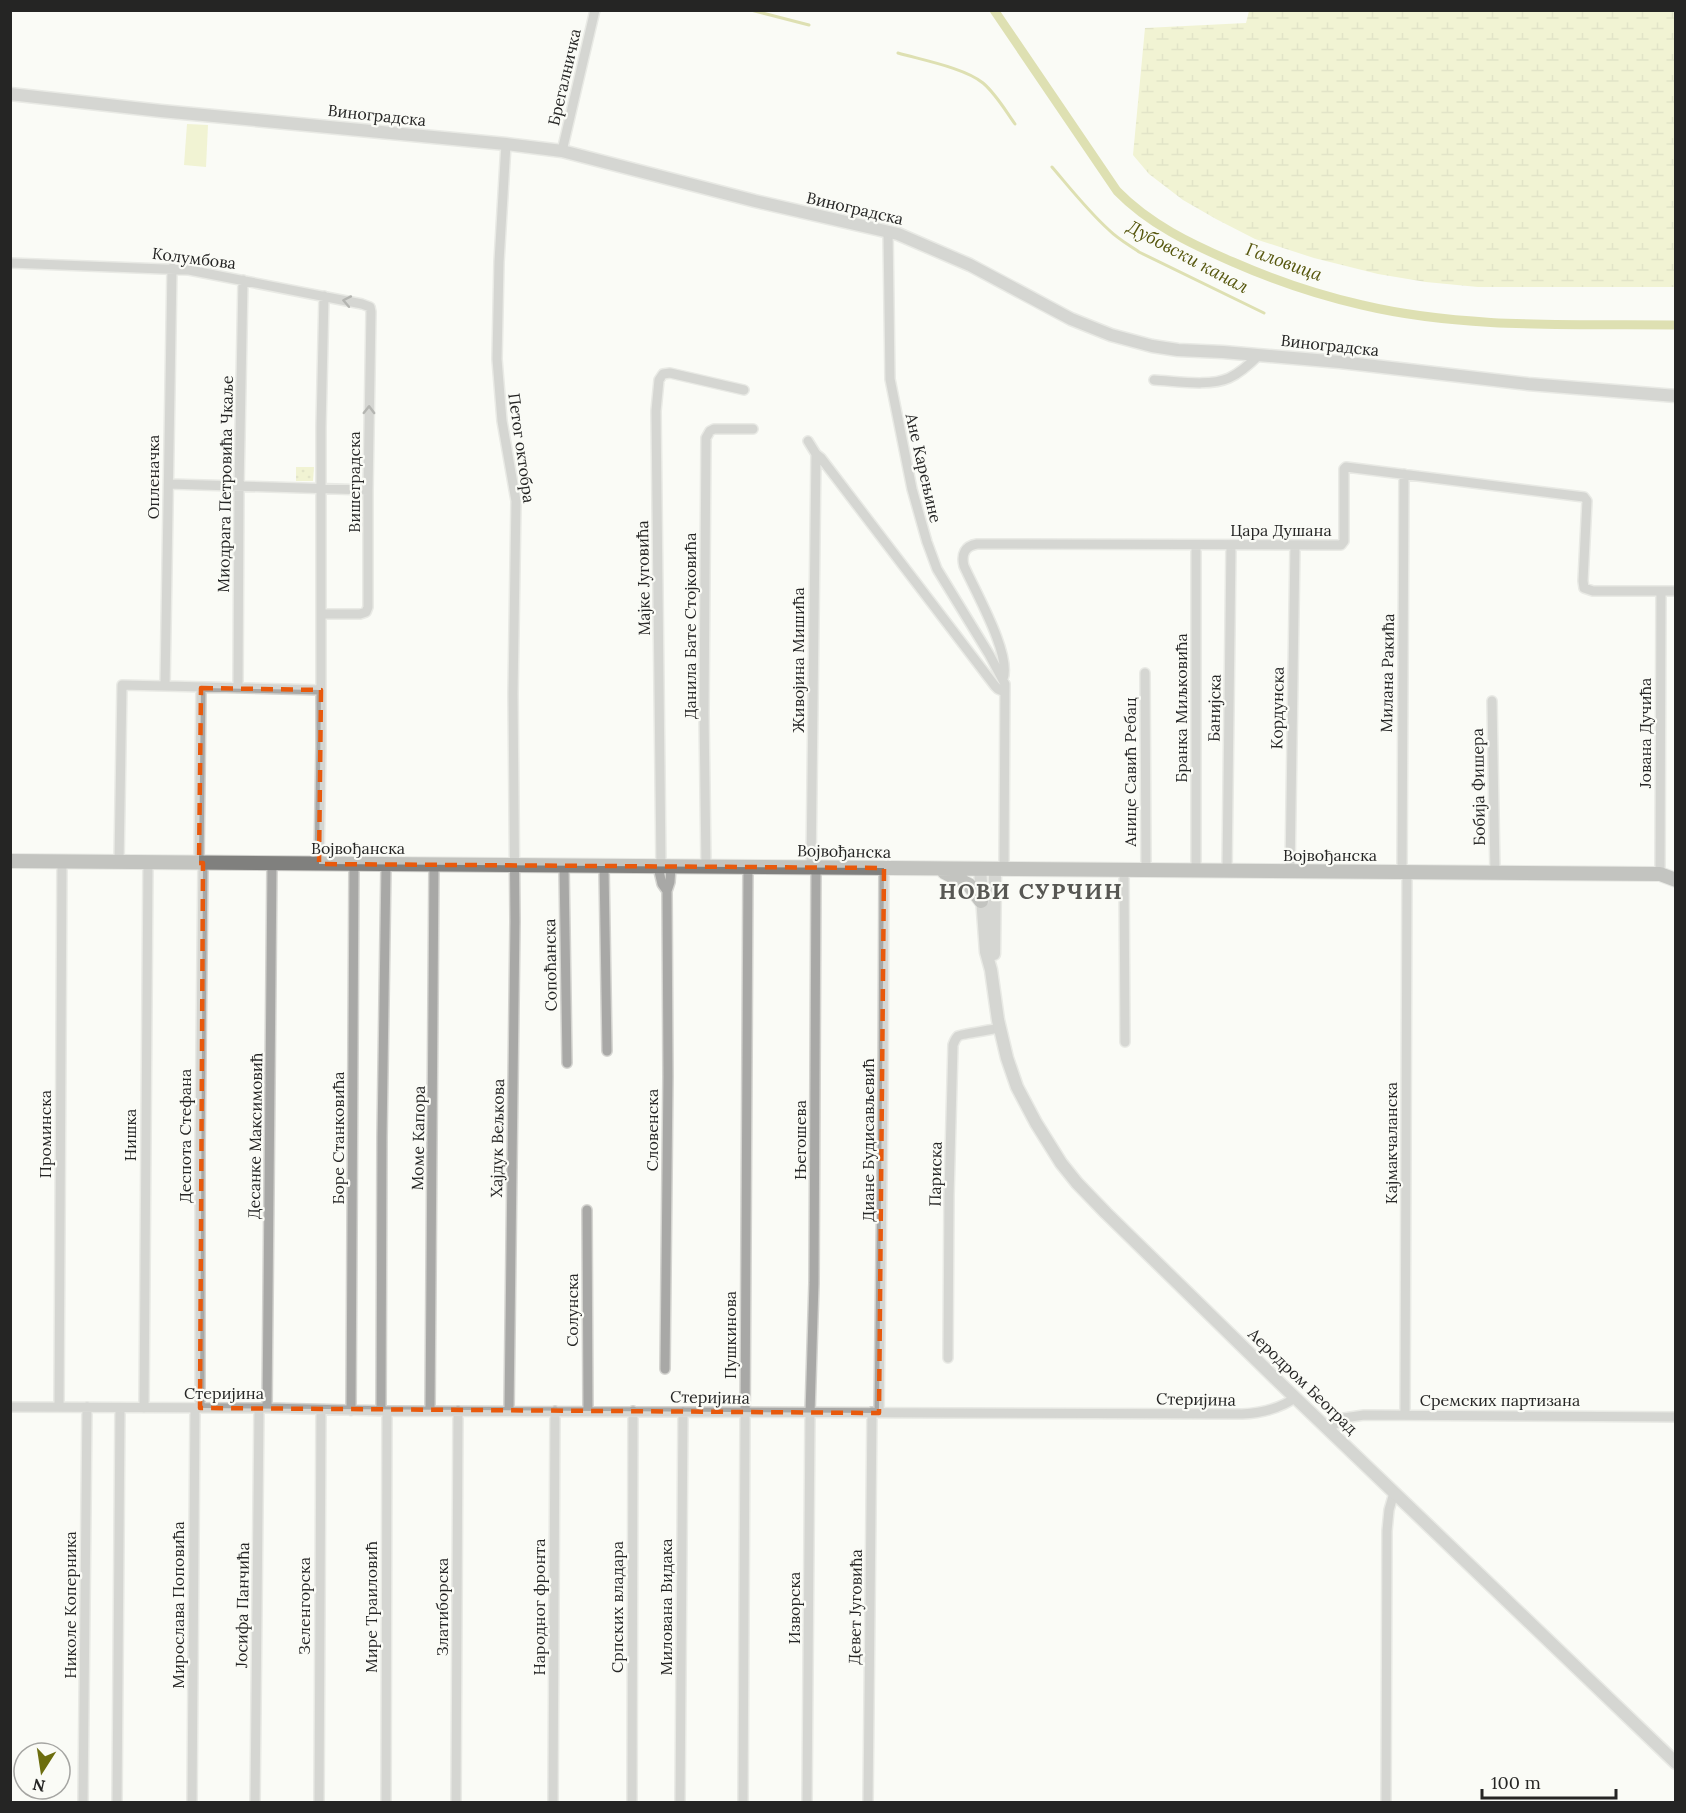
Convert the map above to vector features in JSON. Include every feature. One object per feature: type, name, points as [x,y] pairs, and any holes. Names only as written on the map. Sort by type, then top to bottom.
[{"type":"main road","name":"Војвођанска","points":[[10,861],[1495,872],[1660,874],[1676,880]]},
{"type":"main road","points":[[937,869],[964,881],[974,889],[981,901]]},
{"type":"street","name":"Брегалничка","points":[[562,151],[595,10]]},
{"type":"street","name":"Виноградска","points":[[10,94],[562,151],[755,201],[888,231],[918,241],[970,264],[1051,310],[1099,331],[1162,348],[1340,362],[1528,384],[1676,396]]},
{"type":"street","name":"Петог октобра","points":[[506,144],[499,262],[497,359],[503,429],[516,501],[513,694],[514,866]]},
{"type":"street","name":"Ане Карењине","points":[[888,231],[890,379],[912,489],[937,569],[1003,679],[1005,692],[999,869]]},
{"type":"street","name":"Колумбова","points":[[10,263],[172,268],[324,296],[362,304],[370,308]]},
{"type":"street","name":"Опленачка","points":[[165,686],[172,268]]},
{"type":"street","name":"Миодрага Петровића Чкаље","points":[[238,688],[243,280]]},
{"type":"street","name":"Вишеградска","points":[[319,864],[320,489],[324,296]]},
{"type":"street","name":"Вишеградска","points":[[321,614],[360,614],[367,610],[369,601],[370,308]]},
{"type":"street","points":[[1154,380],[1201,382],[1222,380],[1231,377],[1259,355]]},
{"type":"street","name":"Мајке Југовића","points":[[664,867],[656,411],[659,380],[663,374],[670,373],[744,390]]},
{"type":"street","name":"Данила Бате Стојковића","points":[[706,866],[706,438],[714,429],[753,429]]},
{"type":"street","points":[[808,441],[995,686],[1005,692]]},
{"type":"street","name":"Живојина Мишића","points":[[814,868],[816,454]]},
{"type":"street","name":"Цара Душана","points":[[1003,679],[1005,670],[1002,652],[964,566],[966,548],[977,544],[1341,545],[1344,543],[1345,468],[1584,496],[1587,501],[1584,588],[1593,591],[1676,591]]},
{"type":"street","name":"Милана Ракића","points":[[1404,474],[1404,872]]},
{"type":"street","points":[[169,484],[368,490]]},
{"type":"street","name":"Бранка Миљковића","points":[[1196,545],[1196,871]]},
{"type":"street","name":"Банијска","points":[[1227,871],[1231,545]]},
{"type":"street","name":"Кордунска","points":[[1290,871],[1295,546]]},
{"type":"street","name":"Јована Дучића","points":[[1660,874],[1661,591]]},
{"type":"street","name":"Анице Савић Ребац","points":[[1144,673],[1146,870]]},
{"type":"street","points":[[119,862],[122,685],[321,690]]},
{"type":"street","points":[[201,688],[201,863]]},
{"type":"street","name":"Бобија Фишера","points":[[1492,701],[1495,872]]},
{"type":"street","name":"Проминска","points":[[60,1407],[62,861]]},
{"type":"street","name":"Нишка","points":[[144,1408],[148,863]]},
{"type":"street","name":"Деспота Стефана","points":[[197,1408],[201,863]]},
{"type":"street","name":"Десанке Максимовић","points":[[263,1408],[272,1059],[272,864]]},
{"type":"street","name":"Боре Станковића","points":[[351,1411],[354,865]]},
{"type":"street","name":"Мире Траиловић","points":[[386,865],[382,1138],[386,1803]]},
{"type":"street","name":"Моме Капора","points":[[430,1411],[434,865]]},
{"type":"street","name":"Хајдук Вељкова","points":[[509,1411],[514,866]]},
{"type":"street","name":"Сопоћанска","points":[[564,866],[567,1063]]},
{"type":"street","points":[[604,867],[607,1051]]},
{"type":"street","name":"Словенска","points":[[664,867],[670,882],[667,891],[665,1369]]},
{"type":"street","name":"Пушкинова","points":[[743,1803],[748,867]]},
{"type":"street","name":"Његошева","points":[[810,1413],[814,1272],[814,868]]},
{"type":"street","name":"Диане Будисављевић","points":[[876,1412],[883,1096],[884,868]]},
{"type":"street","name":"Аеродром Београд","points":[[980,869],[986,952],[991,970],[999,1028],[1007,1058],[1023,1100],[1042,1133],[1077,1183],[1328,1429],[1676,1763]]},
{"type":"street","name":"Аеродром Београд","points":[[991,970],[999,869]]},
{"type":"street","points":[[1124,870],[1125,1042]]},
{"type":"street","name":"Кајмакчаланска","points":[[1404,872],[1405,1415]]},
{"type":"street","name":"Париска","points":[[948,1358],[952,1045],[955,1038],[961,1034],[999,1028]]},
{"type":"street","name":"Солунска","points":[[586,1210],[588,1411]]},
{"type":"street","name":"Стеријина","points":[[10,1407],[263,1408],[351,1411],[1242,1414],[1279,1407],[1296,1397]]},
{"type":"street","name":"Николе Коперника","points":[[83,1803],[87,1407]]},
{"type":"street","points":[[117,1803],[120,1408]]},
{"type":"street","name":"Мирослава Поповића","points":[[192,1803],[197,1408]]},
{"type":"street","name":"Јосифа Панчића","points":[[255,1803],[263,1408]]},
{"type":"street","name":"Зеленгорска","points":[[319,1803],[321,1410]]},
{"type":"street","name":"Златиборска","points":[[456,1803],[458,1411]]},
{"type":"street","name":"Народног фронта","points":[[553,1803],[555,1411]]},
{"type":"street","name":"Српских владара","points":[[632,1803],[633,1411]]},
{"type":"street","name":"Милована Видака","points":[[680,1803],[682,1412]]},
{"type":"street","name":"Девет Југовића","points":[[868,1803],[876,1412]]},
{"type":"street","name":"Изворска","points":[[807,1803],[810,1413]]},
{"type":"street","name":"Сремских партизана","points":[[1328,1429],[1344,1418],[1353,1416],[1676,1417]]},
{"type":"street","points":[[1386,1803],[1387,1531],[1394,1492]]},
{"type":"highlighted area","points":[[201,688],[321,690],[319,864],[884,868],[879,1413],[200,1408],[203,863],[199,863]]},
{"type":"green space","points":[[1249,11],[1675,11],[1675,287],[1478,287],[1378,274],[1314,258],[1255,239],[1183,200],[1149,174],[1133,155],[1145,28],[1246,23]]},
{"type":"green space","points":[[187,124],[208,125],[206,167],[184,165]]},
{"type":"green space","points":[[296,467],[314,467],[313,481],[296,481]]},
{"type":"waterway","name":"Дубовски канал","points":[[751,10],[809,25]]},
{"type":"waterway","name":"Галовица","points":[[994,10],[1117,191],[1129,203],[1157,223],[1202,248],[1249,269],[1296,286],[1346,301],[1400,313],[1518,324],[1676,325]]},
{"type":"waterway","name":"Дубовски канал","points":[[898,53],[955,69],[975,78],[992,92],[1015,124]]},
{"type":"waterway","name":"Дубовски канал","points":[[1052,167],[1094,215],[1124,242],[1139,252],[1264,313]]},
{"type":"district","name":"НОВИ СУРЧИН","points":[[1031,891]]}]
